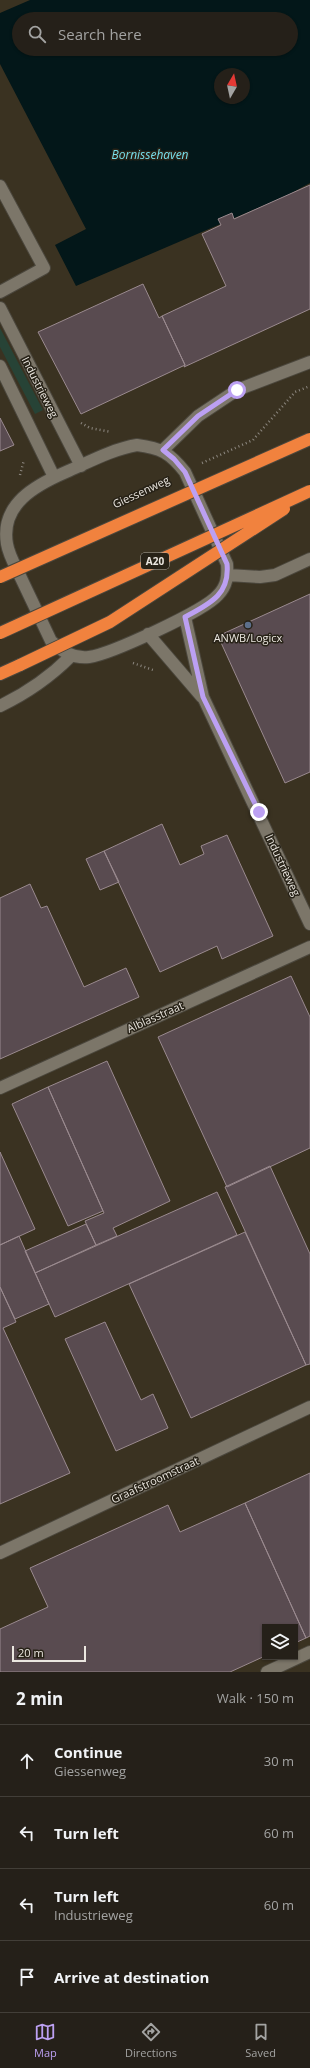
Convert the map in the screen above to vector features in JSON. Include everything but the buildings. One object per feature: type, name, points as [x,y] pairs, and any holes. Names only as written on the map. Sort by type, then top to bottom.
[{"type":"highway","points":[[0,577],[310,439]]},
{"type":"highway","name":"A20","points":[[0,633],[310,492]]},
{"type":"highway","name":"A20","points":[[0,674],[110,622],[310,492]]},
{"type":"street","points":[[0,186],[44,268],[0,292]]},
{"type":"street","name":"Industrieweg","points":[[0,308],[81,466]]},
{"type":"street","points":[[163,450],[198,416],[237,390],[310,362]]},
{"type":"street","points":[[0,366],[54,477]]},
{"type":"street","points":[[138,445],[163,450],[174,459],[185,472],[227,564],[228,575],[225,585],[219,595],[210,603],[185,617],[106,652],[88,658],[71,656],[61,651],[50,641],[9,552],[4,520],[18,501],[29,490],[54,477],[125,447],[138,445]]},
{"type":"street","points":[[228,575],[260,577],[275,575],[310,559]]},
{"type":"street","name":"Industrieweg","points":[[185,617],[203,697],[310,924]]},
{"type":"street","name":"Industrieweg","points":[[148,634],[203,697]]},
{"type":"street","points":[[0,706],[32,689],[56,671],[71,656]]},
{"type":"street","name":"Alblasstraat","points":[[0,1088],[310,947]]},
{"type":"street","name":"Graafstroomstraat","points":[[0,1553],[310,1407]]},
{"type":"street","points":[[267,1672],[310,1652]]},
{"type":"path","points":[[200,464],[253,440],[295,392],[310,386]]},
{"type":"path","points":[[108,436],[115,433]]},
{"type":"path","points":[[175,438],[188,448],[200,464],[203,471]]},
{"type":"path","points":[[16,480],[48,464]]},
{"type":"shaded area","points":[[0,0],[119,0],[56,12],[12,12],[12,56],[25,56],[120,176],[234,104],[250,104],[250,94],[310,50],[310,1672],[0,1672]]},
{"type":"green space","points":[[0,328],[43,410],[35,414],[0,347]]},
{"type":"water","name":"Bornissehaven","points":[[30,0],[310,0],[310,183],[286,196],[76,286],[55,245],[86,229],[0,64],[0,13]]},
{"type":"place","name":"ANWB/Logicx","points":[[248,625]]},
{"type":"route","points":[[237,390],[198,416],[163,450],[174,459],[185,472],[227,564],[228,575],[225,585],[219,595],[210,603],[185,617],[203,697],[259,812]]}]
